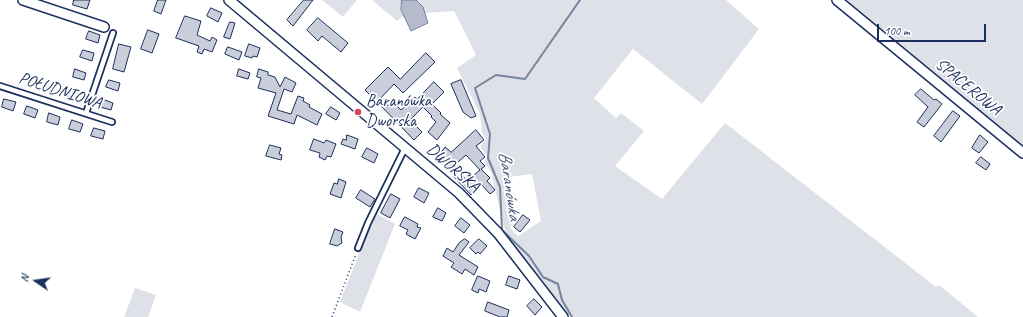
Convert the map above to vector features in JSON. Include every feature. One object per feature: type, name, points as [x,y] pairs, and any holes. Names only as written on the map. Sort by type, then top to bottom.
[{"type":"street","points":[[23,0],[104,27]]},
{"type":"street","name":"DWORSKA","points":[[229,0],[459,193],[498,233],[563,317]]},
{"type":"street","name":"SPACEROWA","points":[[836,0],[1023,153]]},
{"type":"lane","points":[[86,114],[113,33]]},
{"type":"lane","name":"POŁUDNIOWA","points":[[0,86],[112,122]]},
{"type":"lane","points":[[358,248],[368,223],[405,148]]},
{"type":"path","points":[[332,317],[358,248]]},
{"type":"shaded area","points":[[322,0],[357,0],[343,17]]},
{"type":"shaded area","points":[[372,0],[402,0],[401,10],[403,16],[397,21]]},
{"type":"shaded area","points":[[416,0],[726,0],[759,29],[702,104],[633,49],[594,98],[616,118],[621,113],[644,131],[615,166],[662,199],[725,123],[936,287],[939,285],[978,317],[571,317],[506,235],[491,172],[484,162],[487,157],[480,146],[486,140],[482,132],[480,114],[457,68],[476,55],[454,11],[425,13],[423,7]],"holes":[[[532,174],[541,221],[518,236],[510,228],[516,217],[509,177]]]},
{"type":"shaded area","points":[[841,0],[1023,0],[1023,147],[998,127]]},
{"type":"shaded area","points":[[375,213],[395,224],[360,312],[340,302]]},
{"type":"shaded area","points":[[135,288],[156,295],[148,317],[124,317]]},
{"type":"water","points":[[402,0],[416,0],[423,7],[428,23],[411,31],[401,10]]},
{"type":"building","points":[[74,0],[90,0],[87,9],[73,5]]},
{"type":"building","points":[[158,0],[166,0],[161,14],[154,11]]},
{"type":"building","points":[[304,0],[313,0],[293,26],[287,20]]},
{"type":"building","points":[[211,8],[222,13],[218,22],[207,16]]},
{"type":"building","points":[[185,16],[201,21],[197,35],[210,41],[212,37],[217,40],[212,52],[204,49],[202,54],[197,52],[199,46],[176,38]]},
{"type":"building","points":[[318,18],[348,43],[341,52],[322,36],[318,41],[307,30]]},
{"type":"building","points":[[230,22],[235,23],[230,39],[224,37]]},
{"type":"building","points":[[148,30],[159,34],[152,53],[141,49]]},
{"type":"building","points":[[89,31],[100,35],[98,43],[86,39]]},
{"type":"building","points":[[119,44],[131,47],[124,72],[113,69]]},
{"type":"building","points":[[249,44],[260,48],[257,57],[253,56],[252,58],[245,56]]},
{"type":"building","points":[[228,47],[242,52],[239,60],[225,54]]},
{"type":"building","points":[[83,50],[94,53],[92,61],[80,57]]},
{"type":"building","points":[[426,53],[435,62],[403,93],[394,84],[377,102],[365,90],[388,67],[400,79]]},
{"type":"building","points":[[75,69],[86,73],[84,80],[73,77]]},
{"type":"building","points":[[239,69],[250,73],[248,79],[237,76]]},
{"type":"building","points":[[259,69],[268,72],[268,75],[275,77],[280,87],[285,77],[296,83],[292,92],[284,89],[277,110],[291,114],[298,96],[304,98],[303,101],[310,105],[309,107],[322,114],[317,125],[297,115],[294,124],[268,116],[276,93],[258,88],[261,78],[257,77]]},
{"type":"building","points":[[109,80],[120,83],[118,91],[106,87]]},
{"type":"building","points":[[461,80],[476,116],[471,118],[463,112],[451,84]]},
{"type":"building","points":[[434,82],[444,92],[432,104],[450,123],[437,140],[428,132],[436,122],[423,107],[410,120],[422,132],[414,140],[381,106],[395,104],[401,110],[415,97],[417,99]]},
{"type":"building","points":[[69,88],[80,92],[78,99],[67,96]]},
{"type":"building","points":[[921,89],[934,100],[936,99],[942,104],[924,127],[917,122],[928,107],[915,95]]},
{"type":"building","points":[[4,99],[16,102],[13,111],[2,107]]},
{"type":"building","points":[[102,99],[113,103],[111,110],[100,107]]},
{"type":"building","points":[[27,106],[38,110],[35,118],[24,114]]},
{"type":"building","points":[[331,107],[340,113],[336,120],[326,114]]},
{"type":"building","points":[[953,111],[960,116],[941,142],[934,136]]},
{"type":"building","points":[[49,113],[60,117],[58,125],[47,122]]},
{"type":"building","points":[[72,120],[83,124],[80,132],[69,129]]},
{"type":"building","points":[[94,128],[105,131],[103,139],[91,136]]},
{"type":"building","points":[[476,130],[484,140],[476,146],[485,157],[480,161],[485,166],[481,169],[490,178],[487,181],[495,190],[490,194],[482,185],[471,195],[453,176],[462,175],[467,181],[480,170],[466,155],[449,170],[437,158],[445,147],[451,152]]},
{"type":"building","points":[[347,135],[358,139],[355,149],[341,144],[343,139],[346,140]]},
{"type":"building","points":[[980,135],[988,142],[979,153],[972,148]]},
{"type":"building","points":[[314,139],[324,143],[326,140],[336,144],[331,157],[327,156],[325,160],[319,157],[320,153],[310,150]]},
{"type":"building","points":[[270,145],[281,148],[279,154],[282,155],[281,160],[266,156]]},
{"type":"building","points":[[367,148],[378,154],[374,163],[362,157]]},
{"type":"building","points":[[981,157],[990,164],[986,170],[976,163]]},
{"type":"building","points":[[339,179],[346,182],[341,198],[330,194],[334,183],[337,184]]},
{"type":"building","points":[[419,188],[429,193],[424,203],[414,197]]},
{"type":"building","points":[[361,190],[375,199],[370,207],[356,198]]},
{"type":"building","points":[[391,194],[400,199],[390,218],[381,213]]},
{"type":"building","points":[[438,208],[446,213],[442,221],[433,217]]},
{"type":"building","points":[[523,215],[530,220],[520,232],[514,227]]},
{"type":"building","points":[[405,217],[418,224],[417,227],[421,228],[415,239],[406,234],[408,230],[400,226]]},
{"type":"building","points":[[461,218],[470,225],[464,233],[455,226]]},
{"type":"building","points":[[335,229],[343,232],[341,237],[342,243],[337,246],[330,244]]},
{"type":"building","points":[[465,239],[469,242],[459,255],[478,267],[474,275],[465,269],[462,274],[451,267],[454,263],[443,256],[447,248],[453,252],[459,243]]},
{"type":"building","points":[[479,239],[487,246],[480,254],[478,252],[476,254],[470,248]]},
{"type":"building","points":[[478,276],[490,281],[486,292],[479,289],[478,293],[472,290]]},
{"type":"building","points":[[509,276],[520,280],[517,289],[506,285]]},
{"type":"building","points":[[534,299],[542,307],[535,315],[527,306]]},
{"type":"building","points":[[488,302],[509,310],[507,317],[500,317],[485,311]]},
{"type":"waterway","name":"Baranówka","points":[[572,317],[562,300],[558,284],[543,277],[529,256],[502,230],[500,187],[488,158],[490,134],[475,88],[496,75],[525,79],[580,0]]},
{"type":"place","name":"Baranówka Dworska","points":[[358,112]]}]
